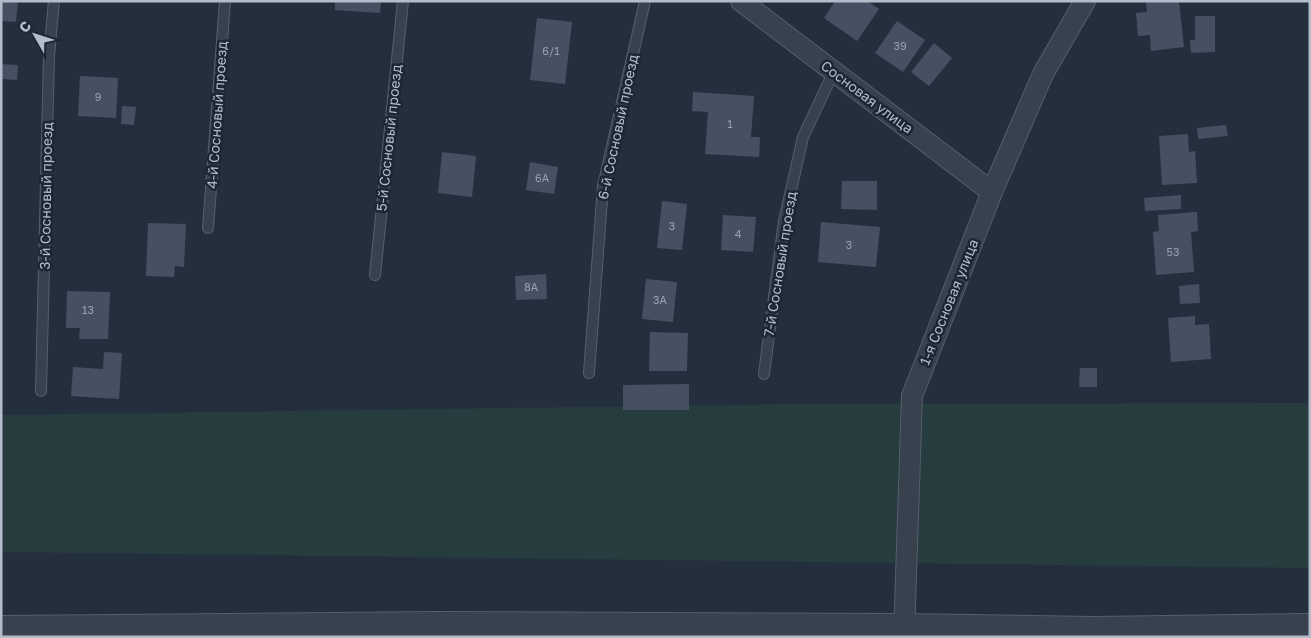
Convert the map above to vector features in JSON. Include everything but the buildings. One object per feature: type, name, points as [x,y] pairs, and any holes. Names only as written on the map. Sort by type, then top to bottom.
[{"type":"street","name":"Сосновая улица","points":[[741,1],[992,192]]},
{"type":"street","name":"1-я Сосновая улица","points":[[905,631],[912,396],[992,192],[1043,74],[1085,1]]},
{"type":"street","points":[[1,628],[1095,633],[1310,626]]},
{"type":"lane","name":"3-й Сосновый проезд","points":[[41,391],[49,56],[54,1]]},
{"type":"lane","name":"4-й Сосновый проезд","points":[[208,228],[226,1]]},
{"type":"lane","name":"5-й Сосновый проезд","points":[[375,275],[403,1]]},
{"type":"lane","name":"6-й Сосновый проезд","points":[[589,373],[603,186],[645,1]]},
{"type":"lane","name":"7-й Сосновый проезд","points":[[764,374],[784,221],[794,174],[803,137],[834,71]]},
{"type":"green space","points":[[1310,403],[1310,568],[1,552],[1,415],[805,404]]}]
